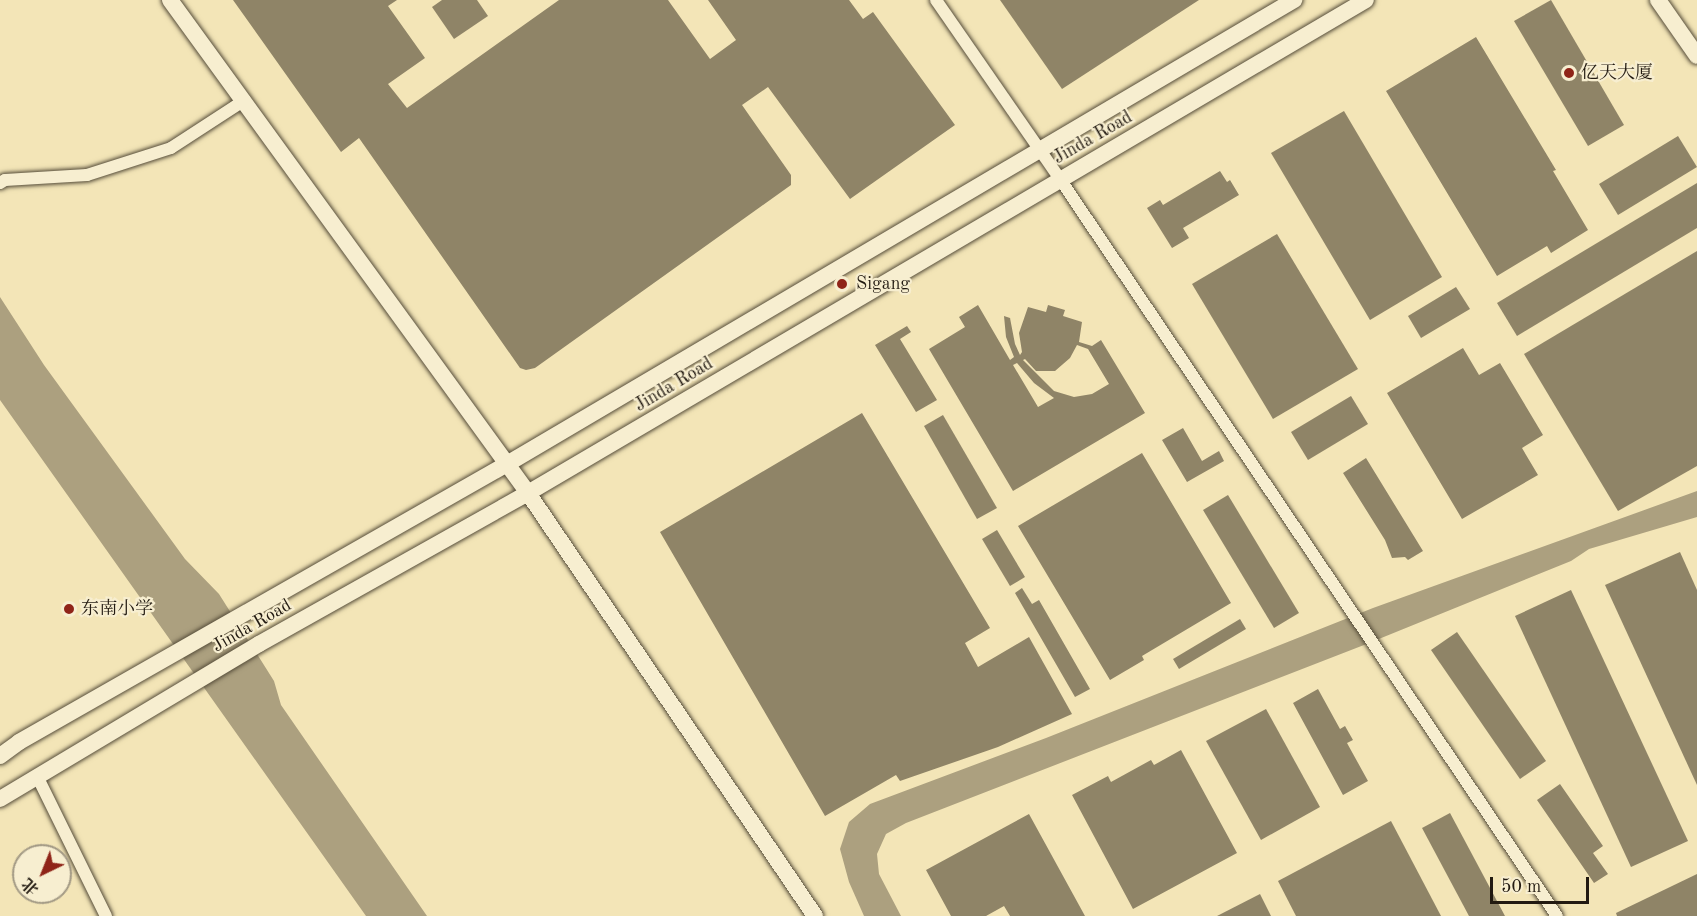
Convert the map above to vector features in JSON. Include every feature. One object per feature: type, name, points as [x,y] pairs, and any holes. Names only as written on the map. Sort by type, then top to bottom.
[{"type":"street","points":[[170,0],[528,493],[815,916]]},
{"type":"street","points":[[936,0],[1039,148],[1557,916]]},
{"type":"street","name":"Jinda Road","points":[[0,756],[19,742],[507,464],[1039,148],[1294,0]]},
{"type":"street","name":"Jinda Road","points":[[0,799],[258,644],[528,493],[1366,0]]},
{"type":"street","points":[[1658,0],[1697,56]]},
{"type":"street","points":[[0,183],[5,180],[87,176],[171,148],[244,100]]},
{"type":"street","points":[[0,807],[38,778],[103,915]]},
{"type":"shaded area","points":[[0,297],[44,365],[185,559],[219,594],[274,681],[281,705],[427,916],[366,916],[0,400]]},
{"type":"shaded area","points":[[1697,491],[1697,517],[1589,549],[1571,561],[1364,645],[906,823],[886,834],[877,854],[879,874],[901,916],[864,916],[849,882],[840,849],[849,822],[870,804],[1046,738],[1373,608]]},
{"type":"building","points":[[233,0],[397,0],[388,6],[425,58],[388,84],[407,108],[559,0],[668,0],[710,59],[736,40],[708,0],[849,0],[863,19],[873,12],[955,125],[850,199],[768,87],[742,105],[791,175],[791,185],[535,368],[526,370],[520,368],[359,138],[341,152]]},
{"type":"building","points":[[442,0],[477,0],[488,16],[454,39],[432,7]]},
{"type":"building","points":[[1000,0],[1199,0],[1062,89]]},
{"type":"building","name":"亿天大厦","points":[[1551,0],[1624,125],[1588,146],[1514,21]]},
{"type":"building","points":[[1476,37],[1556,170],[1553,171],[1588,230],[1551,253],[1547,246],[1497,276],[1386,91]]},
{"type":"building","points":[[1344,111],[1442,277],[1370,320],[1271,153]]},
{"type":"building","points":[[1678,136],[1697,167],[1618,215],[1599,184]]},
{"type":"building","points":[[1220,171],[1227,182],[1230,180],[1239,195],[1183,228],[1189,238],[1172,248],[1147,208],[1160,200],[1163,205]]},
{"type":"building","points":[[1697,183],[1697,228],[1517,336],[1497,303]]},
{"type":"building","points":[[1277,234],[1358,369],[1273,419],[1192,284]]},
{"type":"building","points":[[1697,251],[1697,466],[1618,511],[1524,354]]},
{"type":"building","points":[[1456,287],[1470,309],[1421,338],[1408,316]]},
{"type":"building","points":[[978,305],[1010,360],[1014,357],[1006,337],[1004,316],[1010,318],[1015,344],[1020,355],[1022,352],[1019,333],[1028,307],[1046,312],[1048,305],[1065,310],[1063,316],[1082,322],[1079,342],[1092,346],[1101,340],[1145,413],[1013,491],[929,349],[965,327],[959,317]],"holes":[[[1077,345],[1088,349],[1109,384],[1092,394],[1074,397],[1054,391],[1023,360],[1025,359],[1036,371],[1055,371],[1070,358]],[[1017,363],[1034,383],[1054,398],[1038,407],[1013,365]]]},
{"type":"building","points":[[907,326],[911,332],[900,339],[937,400],[916,412],[875,345]]},
{"type":"building","points":[[1463,348],[1479,375],[1500,363],[1543,435],[1522,448],[1538,475],[1462,519],[1387,393]]},
{"type":"building","points":[[1351,396],[1368,424],[1308,460],[1291,432]]},
{"type":"building","points":[[862,413],[990,628],[965,643],[978,667],[1029,637],[1072,714],[998,747],[900,781],[896,775],[825,816],[660,532]]},
{"type":"building","points":[[943,415],[997,508],[977,519],[924,426]]},
{"type":"building","points":[[1183,428],[1202,461],[1219,451],[1224,461],[1187,482],[1162,440]]},
{"type":"building","points":[[1142,453],[1231,603],[1142,656],[1144,660],[1110,680],[1018,526]]},
{"type":"building","points":[[1366,458],[1423,551],[1408,560],[1405,557],[1392,558],[1385,540],[1343,473]]},
{"type":"building","points":[[1228,495],[1299,613],[1274,628],[1203,510]]},
{"type":"building","points":[[997,530],[1025,577],[1010,586],[982,539]]},
{"type":"building","points":[[1680,552],[1697,590],[1697,785],[1605,585]]},
{"type":"building","points":[[1022,588],[1032,604],[1039,600],[1090,689],[1075,697],[1015,593]]},
{"type":"building","points":[[1571,590],[1688,841],[1631,867],[1515,616]]},
{"type":"building","points":[[1240,619],[1246,629],[1179,669],[1173,659]]},
{"type":"building","points":[[1457,632],[1546,761],[1520,779],[1431,650]]},
{"type":"building","points":[[1318,689],[1340,729],[1345,726],[1353,740],[1347,743],[1368,781],[1343,795],[1293,703]]},
{"type":"building","points":[[1266,709],[1320,807],[1261,840],[1206,741]]},
{"type":"building","points":[[1181,750],[1237,853],[1133,909],[1072,795],[1108,776],[1111,782],[1151,760],[1154,765]]},
{"type":"building","points":[[1560,784],[1603,846],[1593,853],[1608,874],[1594,883],[1537,800]]},
{"type":"building","points":[[1450,813],[1505,916],[1469,916],[1422,828]]},
{"type":"building","points":[[1029,814],[1085,916],[1010,916],[1004,906],[986,916],[951,916],[926,870]]},
{"type":"building","points":[[1391,821],[1441,916],[1296,916],[1278,881]]},
{"type":"building","points":[[1697,874],[1697,916],[1617,916],[1616,913]]},
{"type":"building","points":[[1260,894],[1271,916],[1217,916]]},
{"type":"place","name":"亿天大厦","points":[[1569,73]]},
{"type":"place","name":"Sigang","points":[[842,284]]},
{"type":"place","name":"东南小学","points":[[69,609]]}]
